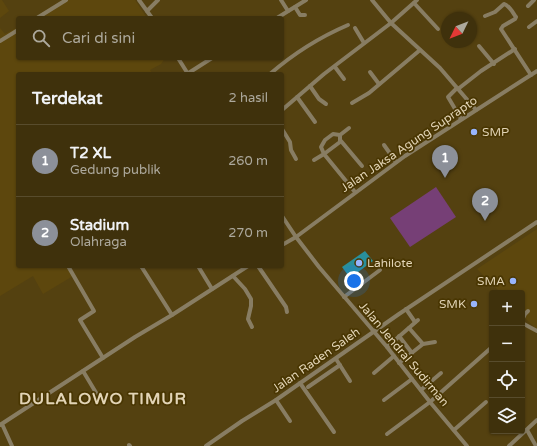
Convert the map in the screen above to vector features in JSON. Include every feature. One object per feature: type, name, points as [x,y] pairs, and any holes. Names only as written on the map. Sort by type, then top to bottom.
[{"type":"street","points":[[39,16],[66,0]]},
{"type":"street","points":[[139,0],[151,16]]},
{"type":"street","points":[[147,10],[158,0]]},
{"type":"street","points":[[281,0],[288,11]]},
{"type":"street","points":[[280,16],[306,0]]},
{"type":"street","points":[[372,0],[391,23],[440,68],[476,110]]},
{"type":"street","points":[[528,6],[534,0]]},
{"type":"street","points":[[284,108],[310,86],[391,23],[416,1],[438,29]]},
{"type":"street","points":[[485,16],[497,11],[503,4],[507,5],[516,18],[503,26],[501,30],[531,75]]},
{"type":"street","points":[[295,7],[300,15],[305,15]]},
{"type":"street","points":[[529,27],[537,21]]},
{"type":"street","points":[[272,72],[278,66],[321,38],[348,25]]},
{"type":"street","points":[[354,28],[364,43]]},
{"type":"street","points":[[0,41],[16,31]]},
{"type":"street","points":[[479,46],[494,64]]},
{"type":"street","points":[[461,120],[448,97],[450,94],[481,71],[515,49]]},
{"type":"street","points":[[352,103],[365,95],[420,50]]},
{"type":"street","points":[[179,60],[187,72]]},
{"type":"street","points":[[191,72],[209,60]]},
{"type":"street","points":[[335,67],[344,79]]},
{"type":"street","name":"Jalan Jaksa Agung Suprapto","points":[[284,244],[296,237],[396,162],[537,71]]},
{"type":"street","points":[[370,72],[379,84]]},
{"type":"street","points":[[310,86],[319,99],[326,104]]},
{"type":"street","points":[[297,97],[315,122]]},
{"type":"street","points":[[349,128],[340,135],[333,134],[325,140],[321,147],[324,154],[356,192]]},
{"type":"street","points":[[284,132],[290,142],[291,150],[296,159]]},
{"type":"street","points":[[340,135],[341,141],[362,166]]},
{"type":"street","points":[[314,160],[341,141]]},
{"type":"street","points":[[384,145],[396,162]]},
{"type":"street","name":"Jalan Jendral Sudirman","points":[[284,220],[344,297],[400,362],[430,402],[467,446]]},
{"type":"street","name":"Jalan Raden Saleh","points":[[206,446],[336,359],[406,309],[537,222]]},
{"type":"street","points":[[69,268],[94,311],[80,320],[103,358]]},
{"type":"street","points":[[142,268],[172,314]]},
{"type":"street","points":[[199,268],[212,289]]},
{"type":"street","points":[[12,446],[1,424],[245,268]]},
{"type":"street","points":[[259,268],[286,307],[287,312]]},
{"type":"street","points":[[344,297],[380,270]]},
{"type":"street","points":[[233,276],[250,297],[251,306],[248,319],[252,328]]},
{"type":"street","points":[[387,347],[417,321],[406,309]]},
{"type":"street","points":[[525,313],[528,310]]},
{"type":"street","points":[[525,324],[537,331]]},
{"type":"street","points":[[408,328],[423,344]]},
{"type":"street","points":[[399,336],[412,353]]},
{"type":"street","points":[[400,362],[423,344],[434,342]]},
{"type":"street","points":[[387,434],[430,402],[489,349]]},
{"type":"street","points":[[374,373],[394,356]]},
{"type":"street","points":[[336,359],[350,381]]},
{"type":"street","points":[[308,387],[340,365]]},
{"type":"street","points":[[83,371],[98,396]]},
{"type":"street","points":[[421,390],[441,373]]},
{"type":"street","points":[[384,400],[412,379]]},
{"type":"street","points":[[300,383],[334,432]]},
{"type":"street","points":[[276,400],[290,421]]},
{"type":"street","points":[[454,430],[486,402]]},
{"type":"street","points":[[509,446],[537,420]]},
{"type":"street","points":[[527,430],[536,446]]},
{"type":"shaded area","points":[[0,0],[2,0],[9,11],[0,18]]},
{"type":"shaded area","points":[[64,0],[135,0],[146,16],[36,16]]},
{"type":"shaded area","points":[[0,28],[5,34],[16,28],[16,60],[164,60],[161,64],[150,70],[152,72],[16,72],[16,268],[69,268],[73,276],[43,294],[33,276],[0,296]]},
{"type":"shaded area","points":[[436,187],[456,217],[410,247],[390,218]]},
{"type":"shaded area","name":"SMA","points":[[537,229],[537,329],[525,318],[525,290],[498,290],[477,269]]},
{"type":"water","name":"Lahilote","points":[[365,251],[373,261],[350,278],[342,267]]},
{"type":"place","name":"SMP","points":[[474,132]]},
{"type":"place","name":"T2 XL","points":[[445,178]]},
{"type":"place","name":"Stadium","points":[[485,221]]},
{"type":"place","name":"Lahilote","points":[[359,263]]},
{"type":"place","name":"SMA","points":[[513,281]]},
{"type":"place","name":"SMK","points":[[474,304]]},
{"type":"district","name":"DULALOWO TIMUR","points":[[103,399]]}]
